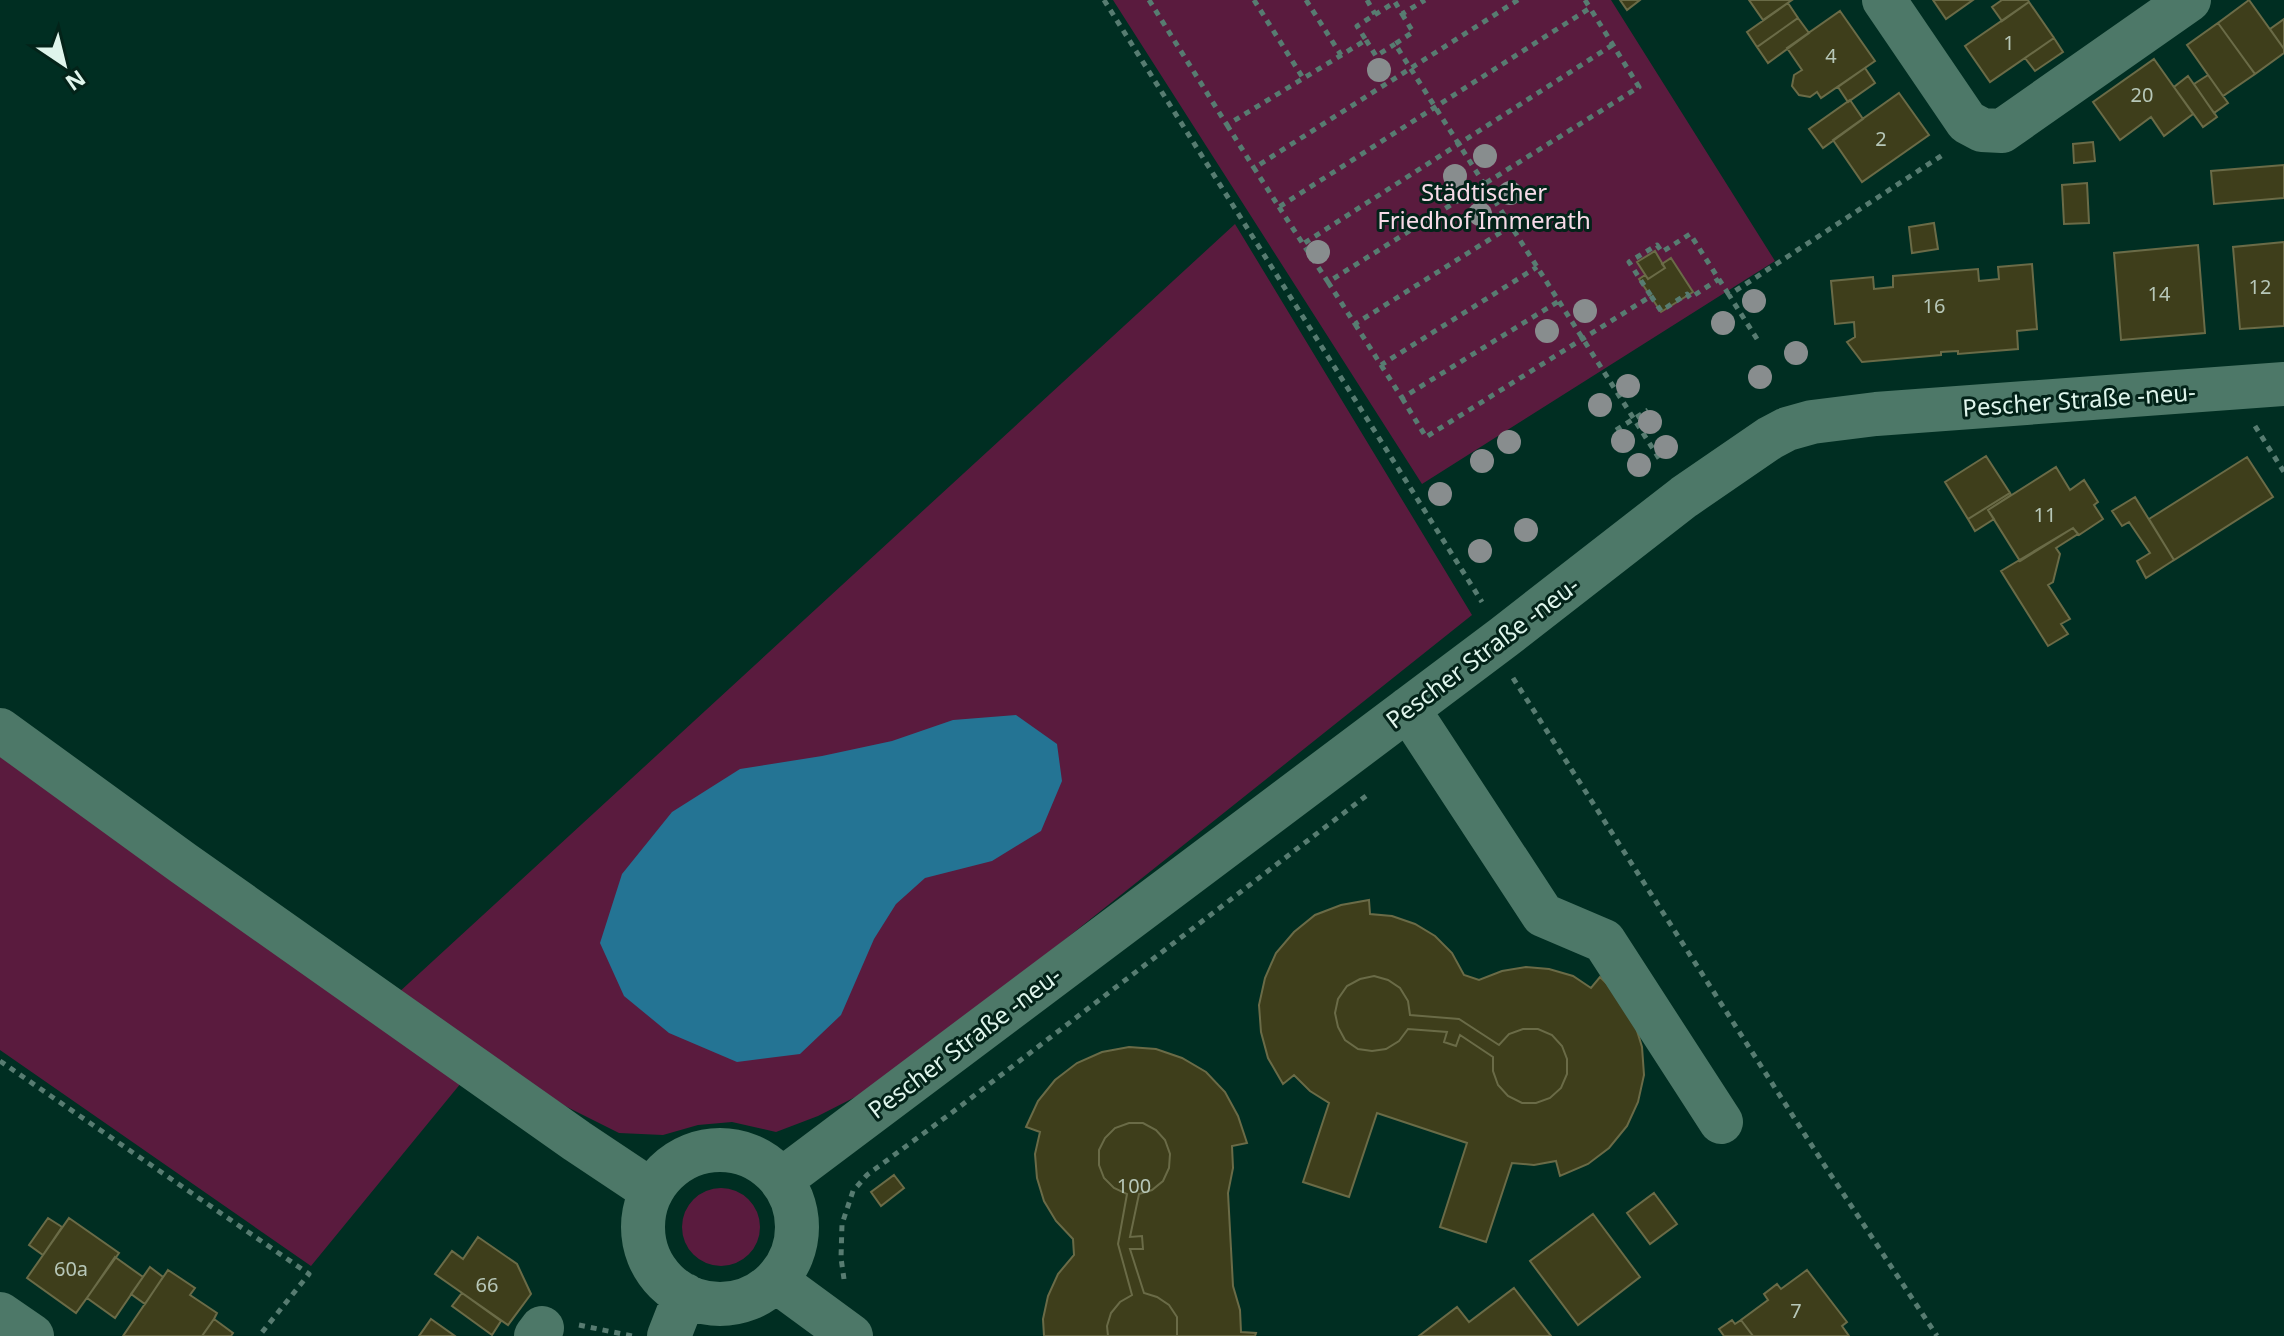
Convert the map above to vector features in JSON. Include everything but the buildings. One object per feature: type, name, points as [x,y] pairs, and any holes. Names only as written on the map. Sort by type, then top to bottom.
[{"type":"street","points":[[1884,0],[1967,122],[1992,130],[2189,0]]},
{"type":"street","name":"Pescher Straße -neu-","points":[[781,1180],[1504,637],[1684,497],[1778,433],[1812,422],[1876,414],[2284,384]]},
{"type":"street","points":[[1408,709],[1543,915],[1604,941],[1721,1122]]},
{"type":"street","points":[[0,730],[183,863],[652,1191]]},
{"type":"street","points":[[713,1151],[732,1151],[751,1156],[781,1180],[796,1213],[797,1231],[787,1266],[776,1281],[748,1299],[716,1304],[685,1295],[670,1286],[658,1273],[647,1250],[646,1208],[652,1191],[677,1163],[713,1151]]},
{"type":"street","points":[[776,1281],[851,1336]]},
{"type":"street","points":[[669,1336],[685,1295]]},
{"type":"street","points":[[0,1314],[32,1336]]},
{"type":"path","points":[[1104,0],[1504,637]]},
{"type":"path","points":[[1149,0],[1426,437],[1651,296]]},
{"type":"path","points":[[1254,0],[1303,78]]},
{"type":"path","points":[[1306,0],[1341,55]]},
{"type":"path","points":[[1367,0],[1375,14]]},
{"type":"path","points":[[1402,14],[1425,0]]},
{"type":"path","points":[[1254,168],[1518,0]]},
{"type":"path","points":[[1328,282],[1639,87],[1585,0]]},
{"type":"path","points":[[1395,2],[1413,32],[1376,56],[1357,26],[1375,14],[1395,2]]},
{"type":"path","points":[[1279,207],[1590,8]]},
{"type":"path","points":[[1227,125],[1366,40]]},
{"type":"path","points":[[1395,44],[1684,497]]},
{"type":"path","points":[[1303,244],[1614,44]]},
{"type":"path","points":[[1729,295],[1992,130]]},
{"type":"path","points":[[1355,324],[1511,226]]},
{"type":"path","points":[[1719,279],[1690,298],[1687,294],[1661,311],[1629,262],[1657,245],[1662,252],[1690,234],[1719,279],[1757,339]]},
{"type":"path","points":[[1381,365],[1537,267]]},
{"type":"path","points":[[1402,398],[1559,301]]},
{"type":"path","points":[[1616,430],[1648,410]]},
{"type":"path","points":[[1504,691],[1516,681],[1937,1336]]},
{"type":"path","points":[[816,1311],[844,1278],[842,1224],[853,1191],[867,1175],[1369,794]]},
{"type":"path","points":[[0,1061],[309,1274],[259,1336]]},
{"type":"path","points":[[539,1332],[562,1322],[633,1336]]},
{"type":"green space","name":"Städtischer Friedhof Immerath","points":[[1113,0],[1611,0],[1775,261],[1422,484]]},
{"type":"green space","points":[[1235,224],[1472,615],[920,1055],[869,1090],[818,1116],[776,1132],[732,1122],[698,1125],[663,1135],[619,1133],[565,1106],[397,994]]},
{"type":"green space","points":[[0,754],[461,1083],[311,1266],[0,1050]]},
{"type":"green space","points":[[713,1188],[729,1188],[743,1194],[754,1205],[760,1227],[754,1249],[743,1260],[729,1266],[713,1266],[699,1260],[688,1249],[682,1235],[682,1219],[688,1205],[699,1194]]},
{"type":"water","points":[[1016,715],[1057,744],[1062,781],[1041,831],[992,861],[925,878],[896,904],[874,939],[841,1015],[800,1054],[737,1062],[669,1033],[624,996],[600,943],[622,874],[672,812],[740,769],[892,741],[953,720]]}]
